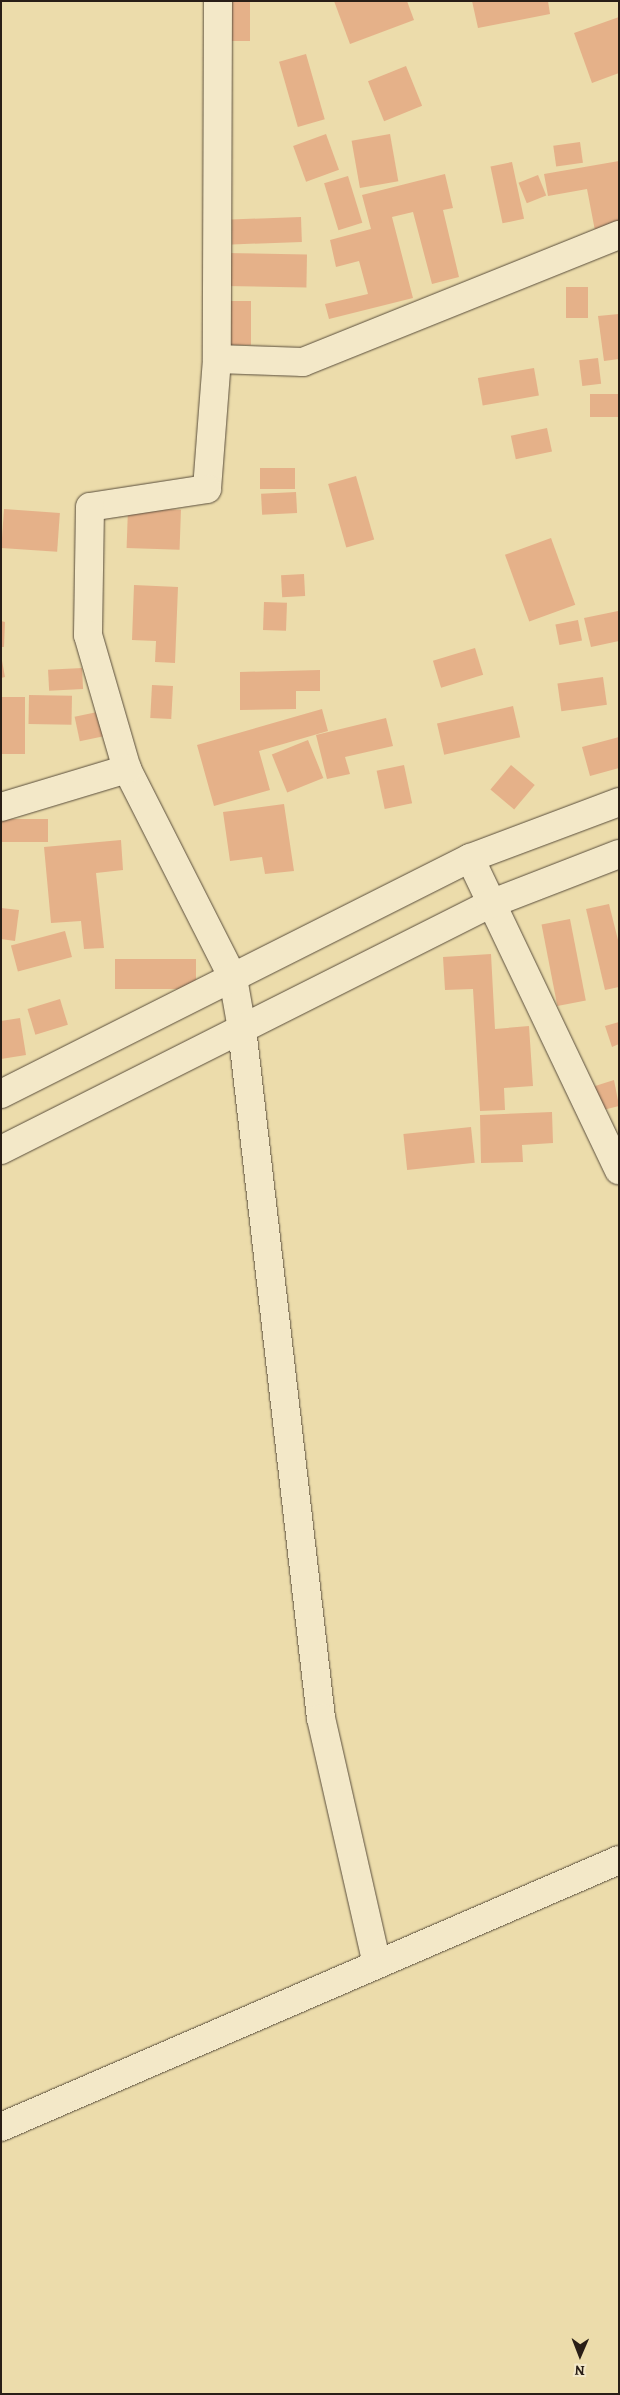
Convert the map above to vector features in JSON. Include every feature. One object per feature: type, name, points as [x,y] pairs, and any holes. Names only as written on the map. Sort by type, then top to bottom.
[{"type":"street","points":[[218,1],[217,359],[207,489],[90,507],[88,635],[128,769],[233,978],[242,1028],[321,1718],[377,1964]]},
{"type":"street","points":[[217,359],[303,362],[619,234]]},
{"type":"street","points":[[1,807],[128,769]]},
{"type":"street","points":[[1,1094],[470,858],[619,802]]},
{"type":"street","points":[[1,1150],[490,904],[619,854]]},
{"type":"street","points":[[470,858],[490,904],[619,1170]]},
{"type":"street","points":[[1,2126],[619,1860]]},
{"type":"building","points":[[224,1],[250,1],[250,41],[224,41]]},
{"type":"building","points":[[334,1],[407,1],[414,20],[350,44]]},
{"type":"building","points":[[472,1],[548,1],[550,14],[478,28]]},
{"type":"building","points":[[619,17],[619,73],[592,83],[574,33]]},
{"type":"building","points":[[306,54],[325,119],[298,127],[279,62]]},
{"type":"building","points":[[406,66],[422,106],[384,121],[368,81]]},
{"type":"building","points":[[326,134],[339,170],[306,182],[293,146]]},
{"type":"building","points":[[390,134],[398,181],[360,188],[352,141]]},
{"type":"building","points":[[580,142],[583,163],[556,167],[553,146]]},
{"type":"building","points":[[619,161],[619,233],[596,236],[587,189],[548,196],[544,174]]},
{"type":"building","points":[[512,162],[524,219],[503,223],[490,167]]},
{"type":"building","points":[[445,174],[453,208],[443,210],[459,277],[432,284],[413,212],[392,217],[413,298],[329,319],[325,304],[368,294],[359,261],[336,267],[330,240],[371,229],[362,195]]},
{"type":"building","points":[[538,175],[546,195],[527,203],[519,183]]},
{"type":"building","points":[[348,176],[362,223],[338,230],[324,183]]},
{"type":"building","points":[[301,217],[302,242],[232,244],[231,219]]},
{"type":"building","points":[[226,253],[307,254],[306,287],[225,286]]},
{"type":"building","points":[[566,287],[588,287],[588,318],[566,318]]},
{"type":"building","points":[[220,301],[251,301],[251,345],[220,345]]},
{"type":"building","points":[[619,314],[619,359],[604,361],[598,316]]},
{"type":"building","points":[[598,358],[601,384],[582,386],[579,360]]},
{"type":"building","points":[[534,368],[539,396],[483,405],[478,378]]},
{"type":"building","points":[[590,394],[619,394],[619,417],[590,417]]},
{"type":"building","points":[[547,428],[552,451],[516,459],[511,436]]},
{"type":"building","points":[[260,468],[295,468],[295,489],[260,489]]},
{"type":"building","points":[[356,476],[374,539],[346,547],[328,484]]},
{"type":"building","points":[[296,492],[297,513],[262,515],[261,494]]},
{"type":"building","points":[[128,508],[181,510],[180,550],[127,548]]},
{"type":"building","points":[[4,509],[60,513],[57,552],[1,548]]},
{"type":"building","points":[[551,538],[575,605],[529,621],[505,555]]},
{"type":"building","points":[[304,574],[305,596],[282,597],[281,575]]},
{"type":"building","points":[[134,585],[178,587],[175,663],[155,662],[156,641],[132,640]]},
{"type":"building","points":[[264,602],[287,603],[286,631],[263,630]]},
{"type":"building","points":[[618,611],[619,641],[591,647],[584,618]]},
{"type":"building","points":[[578,620],[582,641],[559,645],[555,624]]},
{"type":"building","points":[[1,621],[5,622],[4,647],[1,647]]},
{"type":"building","points":[[475,648],[483,675],[441,688],[433,661]]},
{"type":"building","points":[[1,655],[5,677],[1,678]]},
{"type":"building","points":[[82,668],[83,689],[49,691],[48,670]]},
{"type":"building","points":[[320,670],[320,691],[296,691],[296,709],[240,710],[240,672]]},
{"type":"building","points":[[603,677],[607,705],[561,711],[557,683]]},
{"type":"building","points":[[152,685],[173,686],[171,719],[150,718]]},
{"type":"building","points":[[29,695],[72,696],[71,725],[28,724]]},
{"type":"building","points":[[1,697],[25,697],[25,754],[1,754]]},
{"type":"building","points":[[513,706],[520,737],[444,755],[437,724]]},
{"type":"building","points":[[322,709],[328,731],[259,751],[270,790],[214,806],[197,745]]},
{"type":"building","points":[[102,711],[107,735],[80,741],[75,717]]},
{"type":"building","points":[[386,718],[393,746],[345,757],[350,774],[327,779],[316,735]]},
{"type":"building","points":[[619,737],[619,768],[590,776],[582,747]]},
{"type":"building","points":[[308,740],[323,778],[287,793],[272,755]]},
{"type":"building","points":[[404,765],[412,803],[385,809],[377,771]]},
{"type":"building","points":[[511,765],[535,785],[514,809],[490,790]]},
{"type":"building","points":[[284,804],[294,871],[265,874],[262,857],[230,861],[223,812]]},
{"type":"building","points":[[1,819],[48,819],[48,842],[1,842]]},
{"type":"building","points":[[121,840],[123,870],[96,873],[104,948],[84,949],[81,921],[51,923],[44,847]]},
{"type":"building","points":[[609,904],[619,944],[619,987],[605,990],[586,909]]},
{"type":"building","points":[[1,908],[19,910],[15,941],[1,939]]},
{"type":"building","points":[[570,919],[586,1000],[557,1006],[542,925]]},
{"type":"building","points":[[65,931],[72,957],[18,972],[11,945]]},
{"type":"building","points":[[491,954],[495,1029],[529,1026],[533,1086],[504,1088],[505,1110],[480,1111],[473,989],[445,990],[443,957]]},
{"type":"building","points":[[115,959],[196,959],[196,989],[115,989]]},
{"type":"building","points":[[60,999],[68,1025],[35,1035],[27,1009]]},
{"type":"building","points":[[20,1018],[26,1055],[1,1059],[1,1021]]},
{"type":"building","points":[[619,1022],[619,1044],[612,1047],[605,1026]]},
{"type":"building","points":[[614,1080],[619,1106],[599,1111],[592,1087]]},
{"type":"building","points":[[552,1112],[553,1143],[522,1145],[523,1162],[481,1163],[480,1115]]},
{"type":"building","points":[[471,1127],[475,1163],[407,1170],[403,1134]]}]
